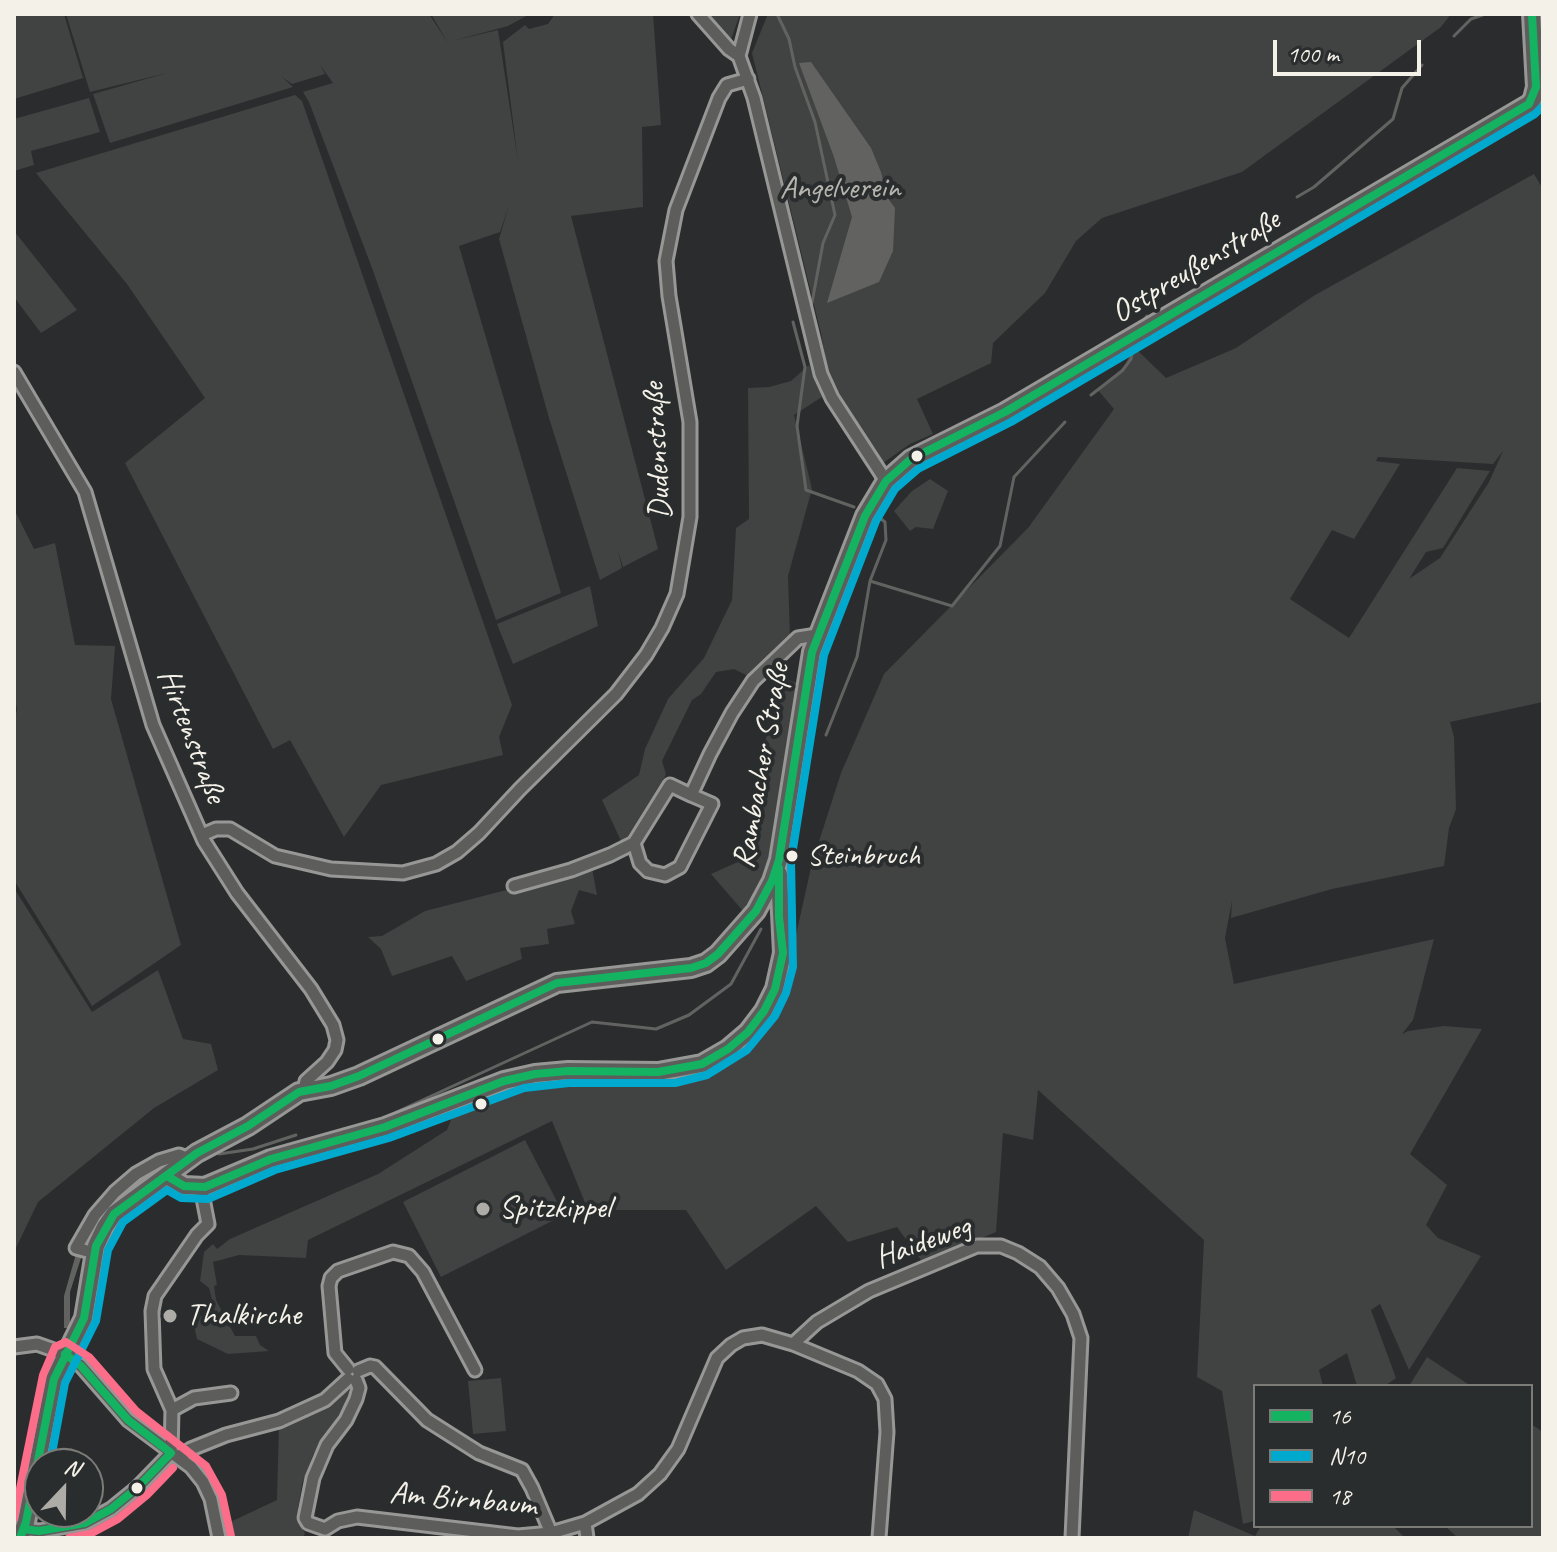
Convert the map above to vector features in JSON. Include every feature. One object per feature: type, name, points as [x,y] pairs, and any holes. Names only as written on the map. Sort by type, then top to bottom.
[{"type":"main road","points":[[1532,20],[1539,92]]},
{"type":"main road","name":"Ostpreußenstraße","points":[[886,481],[911,459],[1010,410],[1539,92]]},
{"type":"main road","name":"Rambacher Straße","points":[[22,1534],[54,1379],[86,1311],[95,1253],[101,1233],[114,1214],[189,1159],[248,1126],[290,1095],[359,1076],[557,983],[699,966],[718,954],[756,911],[779,860],[808,672],[817,635],[865,516],[886,481]]},
{"type":"main road","points":[[167,1176],[184,1186],[201,1188],[280,1156],[366,1133],[521,1076],[568,1071],[674,1071],[702,1064],[748,1032],[770,1000],[779,977],[783,953],[779,917],[779,860]]},
{"type":"main road","points":[[756,911],[768,911],[779,917]]},
{"type":"street","points":[[698,14],[739,56],[748,79],[821,374],[832,398],[886,481]]},
{"type":"street","points":[[739,56],[750,14]]},
{"type":"street","name":"Dudenstraße","points":[[202,835],[216,829],[230,829],[265,851],[301,864],[371,873],[416,871],[446,859],[468,844],[616,694],[662,628],[677,594],[690,517],[690,422],[666,261],[676,210],[719,98],[727,85],[748,79]]},
{"type":"street","name":"Hirtenstraße","points":[[14,372],[85,492],[153,725],[208,850],[311,989],[333,1025],[337,1040],[335,1050],[306,1081],[304,1090]]},
{"type":"street","points":[[691,795],[710,754],[753,681],[798,638],[817,635]]},
{"type":"street","points":[[514,886],[571,870],[634,843],[670,785],[712,804],[684,862],[676,871],[659,875],[648,871],[640,863],[634,843]]},
{"type":"street","points":[[95,1253],[76,1248],[95,1215],[115,1192],[136,1174],[159,1161],[179,1155],[189,1159]]},
{"type":"street","points":[[175,1455],[172,1410],[154,1369],[152,1311],[155,1296],[208,1224],[201,1188]]},
{"type":"street","name":"Haideweg","points":[[793,1344],[817,1322],[869,1291],[977,1246],[1001,1246],[1040,1267],[1058,1288],[1073,1314],[1081,1338],[1072,1538]]},
{"type":"street","points":[[352,1375],[335,1353],[329,1286],[331,1278],[338,1271],[393,1252],[409,1256],[423,1272],[475,1370]]},
{"type":"street","name":"Am Birnbaum","points":[[352,1375],[359,1388],[356,1399],[346,1420],[327,1445],[313,1478],[305,1518],[312,1526],[325,1529],[338,1521],[357,1517],[518,1536],[551,1533],[585,1523],[638,1494],[667,1466],[678,1449],[717,1358],[731,1345],[743,1338],[762,1335],[793,1344],[858,1371],[877,1384],[885,1399],[887,1432],[879,1538]]},
{"type":"street","points":[[14,1347],[37,1344],[65,1354],[81,1366],[128,1420],[197,1474],[214,1507],[219,1538]]},
{"type":"street","points":[[22,1534],[85,1523],[111,1509],[175,1455],[226,1435],[279,1421],[325,1400],[352,1375],[370,1366],[375,1367],[427,1420],[479,1453],[522,1470],[551,1533]]},
{"type":"street","points":[[172,1410],[194,1398],[231,1393]]},
{"type":"street","points":[[585,1523],[587,1538]]},
{"type":"green space","points":[[14,14],[64,14],[83,78],[14,99]]},
{"type":"green space","points":[[66,14],[429,14],[448,43],[431,14],[530,14],[508,26],[452,41],[498,30],[518,161],[503,42],[525,25],[529,29],[548,24],[555,14],[653,14],[661,125],[642,127],[643,207],[571,216],[658,549],[623,567],[618,550],[622,568],[600,580],[549,418],[499,239],[509,205],[500,232],[459,246],[561,593],[496,620],[372,268],[303,92],[333,83],[320,65],[325,74],[292,84],[282,77],[293,87],[110,143],[93,94],[167,73],[90,92]]},
{"type":"green space","points":[[702,14],[740,14],[729,45]]},
{"type":"green space","name":"Angelverein","points":[[768,14],[1451,14],[1441,27],[1242,172],[1102,218],[1076,241],[1045,293],[993,343],[991,363],[917,399],[933,434],[910,444],[883,463],[828,376],[821,333],[752,53]]},
{"type":"green space","points":[[295,95],[302,101],[512,705],[499,737],[503,755],[381,785],[344,837],[290,740],[273,749],[125,463],[205,398],[127,284],[36,173]]},
{"type":"green space","points":[[89,98],[100,132],[31,151],[34,165],[14,171],[14,119]]},
{"type":"green space","points":[[1534,174],[1543,189],[1543,702],[1450,722],[1454,737],[1456,809],[1449,828],[1444,866],[1332,889],[1231,918],[1232,901],[1225,938],[1234,984],[1434,939],[1413,1020],[1402,1034],[1444,1026],[1482,1029],[1410,1154],[1447,1185],[1426,1225],[1438,1238],[1481,1256],[1409,1370],[1380,1304],[1371,1310],[1396,1378],[1388,1384],[1356,1384],[1347,1353],[1319,1370],[1322,1384],[1253,1384],[1253,1521],[1243,1524],[1222,1391],[1197,1377],[1204,1240],[1038,1090],[1033,1140],[1003,1133],[996,1232],[923,1263],[897,1227],[848,1242],[816,1206],[726,1270],[686,1210],[588,1210],[552,1121],[308,1240],[306,1258],[239,1255],[213,1262],[216,1300],[235,1336],[256,1336],[260,1345],[269,1351],[228,1354],[197,1339],[192,1316],[208,1316],[213,1303],[209,1288],[200,1281],[204,1252],[213,1244],[217,1249],[230,1239],[378,1174],[447,1130],[454,1112],[523,1087],[573,1078],[711,1078],[763,1032],[784,989],[812,863],[841,773],[884,674],[1028,528],[1114,409],[1097,389],[1125,366],[1133,346],[1166,378],[1236,348],[1315,295]],"holes":[[[1503,451],[1489,482],[1440,558],[1409,579],[1426,552],[1443,548],[1490,471],[1457,468],[1349,638],[1290,599],[1332,530],[1354,539],[1400,464],[1376,461],[1378,457],[1493,464]]]},
{"type":"green space","points":[[14,231],[77,310],[41,333],[14,297]]},
{"type":"green space","points":[[809,365],[822,397],[794,415],[812,489],[788,576],[790,637],[750,677],[734,669],[716,672],[701,694],[692,700],[662,761],[666,774],[651,809],[633,835],[621,841],[602,800],[639,775],[645,749],[668,699],[704,658],[732,600],[736,528],[749,519],[748,388],[791,381]]},
{"type":"green space","points":[[930,479],[948,491],[933,529],[916,527],[910,531],[894,511],[912,491]]},
{"type":"green space","points":[[14,509],[34,549],[55,543],[75,645],[115,646],[111,699],[181,945],[92,1006],[14,880],[14,721],[17,710],[14,691]]},
{"type":"green space","points":[[590,586],[598,626],[513,664],[497,624]]},
{"type":"green space","points":[[779,677],[797,683],[777,844],[760,890],[743,911],[711,874],[740,861]]},
{"type":"green space","points":[[592,868],[597,895],[579,890],[571,911],[575,924],[547,929],[549,944],[520,948],[522,959],[466,981],[452,956],[392,976],[381,949],[368,937],[382,936],[425,911]]},
{"type":"green space","points":[[14,888],[92,1012],[158,970],[183,1039],[211,1044],[218,1070],[154,1108],[38,1202],[14,1252]]},
{"type":"green space","name":"Spitzkippel","points":[[525,1140],[564,1215],[441,1277],[403,1202]]},
{"type":"green space","points":[[1427,1357],[1468,1384],[1410,1384]]},
{"type":"green space","points":[[501,1378],[506,1431],[473,1434],[468,1381]]},
{"type":"green space","points":[[346,1387],[352,1395],[313,1455],[302,1484],[298,1509],[299,1523],[305,1533],[303,1538],[226,1538],[224,1525],[277,1500],[279,1422]]},
{"type":"green space","points":[[1533,1425],[1543,1432],[1543,1538],[1458,1538],[1447,1528],[1533,1528]]},
{"type":"green space","points":[[1194,1510],[1255,1536],[1260,1528],[1395,1528],[1405,1538],[1188,1538]]},
{"type":"shaded area","points":[[811,62],[871,148],[887,197],[895,208],[893,251],[879,282],[827,303],[852,217],[834,157],[799,63]]},
{"type":"shaded area","points":[[76,1254],[82,1255],[70,1292],[70,1328],[64,1328],[64,1296]]},
{"type":"waterway","points":[[777,14],[789,39],[795,67],[815,122],[835,215],[823,243],[811,308]]},
{"type":"waterway","points":[[1454,36],[1471,19],[1485,14]]},
{"type":"waterway","points":[[1297,197],[1314,187],[1393,119],[1402,88],[1422,65]]},
{"type":"waterway","points":[[1143,321],[1147,316]]},
{"type":"waterway","points":[[793,322],[805,367],[797,426],[806,490],[854,507]]},
{"type":"waterway","points":[[1091,395],[1122,371],[1132,352]]},
{"type":"waterway","points":[[870,581],[952,606],[1000,546],[1014,477],[1065,422]]},
{"type":"waterway","points":[[826,735],[857,657],[870,581],[886,540],[885,522],[876,515]]},
{"type":"waterway","points":[[377,1121],[592,1022],[656,1029],[689,1015],[731,984],[761,929]]},
{"type":"waterway","points":[[219,1154],[253,1149],[296,1135]]},
{"type":"transit line","name":"16","points":[[20,1538],[26,1522],[54,1379],[84,1318],[96,1246],[114,1214],[197,1153],[248,1126],[299,1092],[331,1086],[359,1076],[557,983],[691,968],[706,963],[718,954],[756,911],[772,881],[779,860],[812,652],[865,516],[886,481],[911,459],[1005,412],[1529,104],[1536,87],[1532,14]]},
{"type":"transit line","name":"N10","points":[[53,1448],[65,1383],[96,1321],[108,1250],[123,1222],[167,1190],[181,1198],[208,1199],[275,1170],[389,1138],[524,1088],[569,1083],[675,1083],[707,1075],[747,1050],[775,1016],[793,967],[791,861],[824,655],[876,521],[895,489],[918,469],[1011,422],[1535,114],[1543,106]]},
{"type":"transit line","name":"16","points":[[167,1176],[184,1186],[205,1187],[271,1159],[385,1127],[504,1081],[535,1074],[568,1071],[658,1072],[702,1064],[728,1049],[748,1032],[775,989],[783,953],[779,868]]},
{"type":"transit line","name":"18","points":[[14,1518],[43,1375],[55,1347],[66,1342],[89,1357],[136,1411],[206,1466],[222,1495],[231,1536]]},
{"type":"transit line","name":"16","points":[[24,1529],[39,1531],[85,1523],[111,1509],[171,1453],[128,1420],[81,1366],[65,1354]]},
{"type":"transit line","name":"18","points":[[69,1538],[90,1534],[118,1519],[173,1468]]},
{"type":"place","name":"Steinbruch","points":[[792,856]]},
{"type":"place","name":"Spitzkippel","points":[[483,1209]]},
{"type":"place","name":"Thalkirche","points":[[170,1316]]}]
